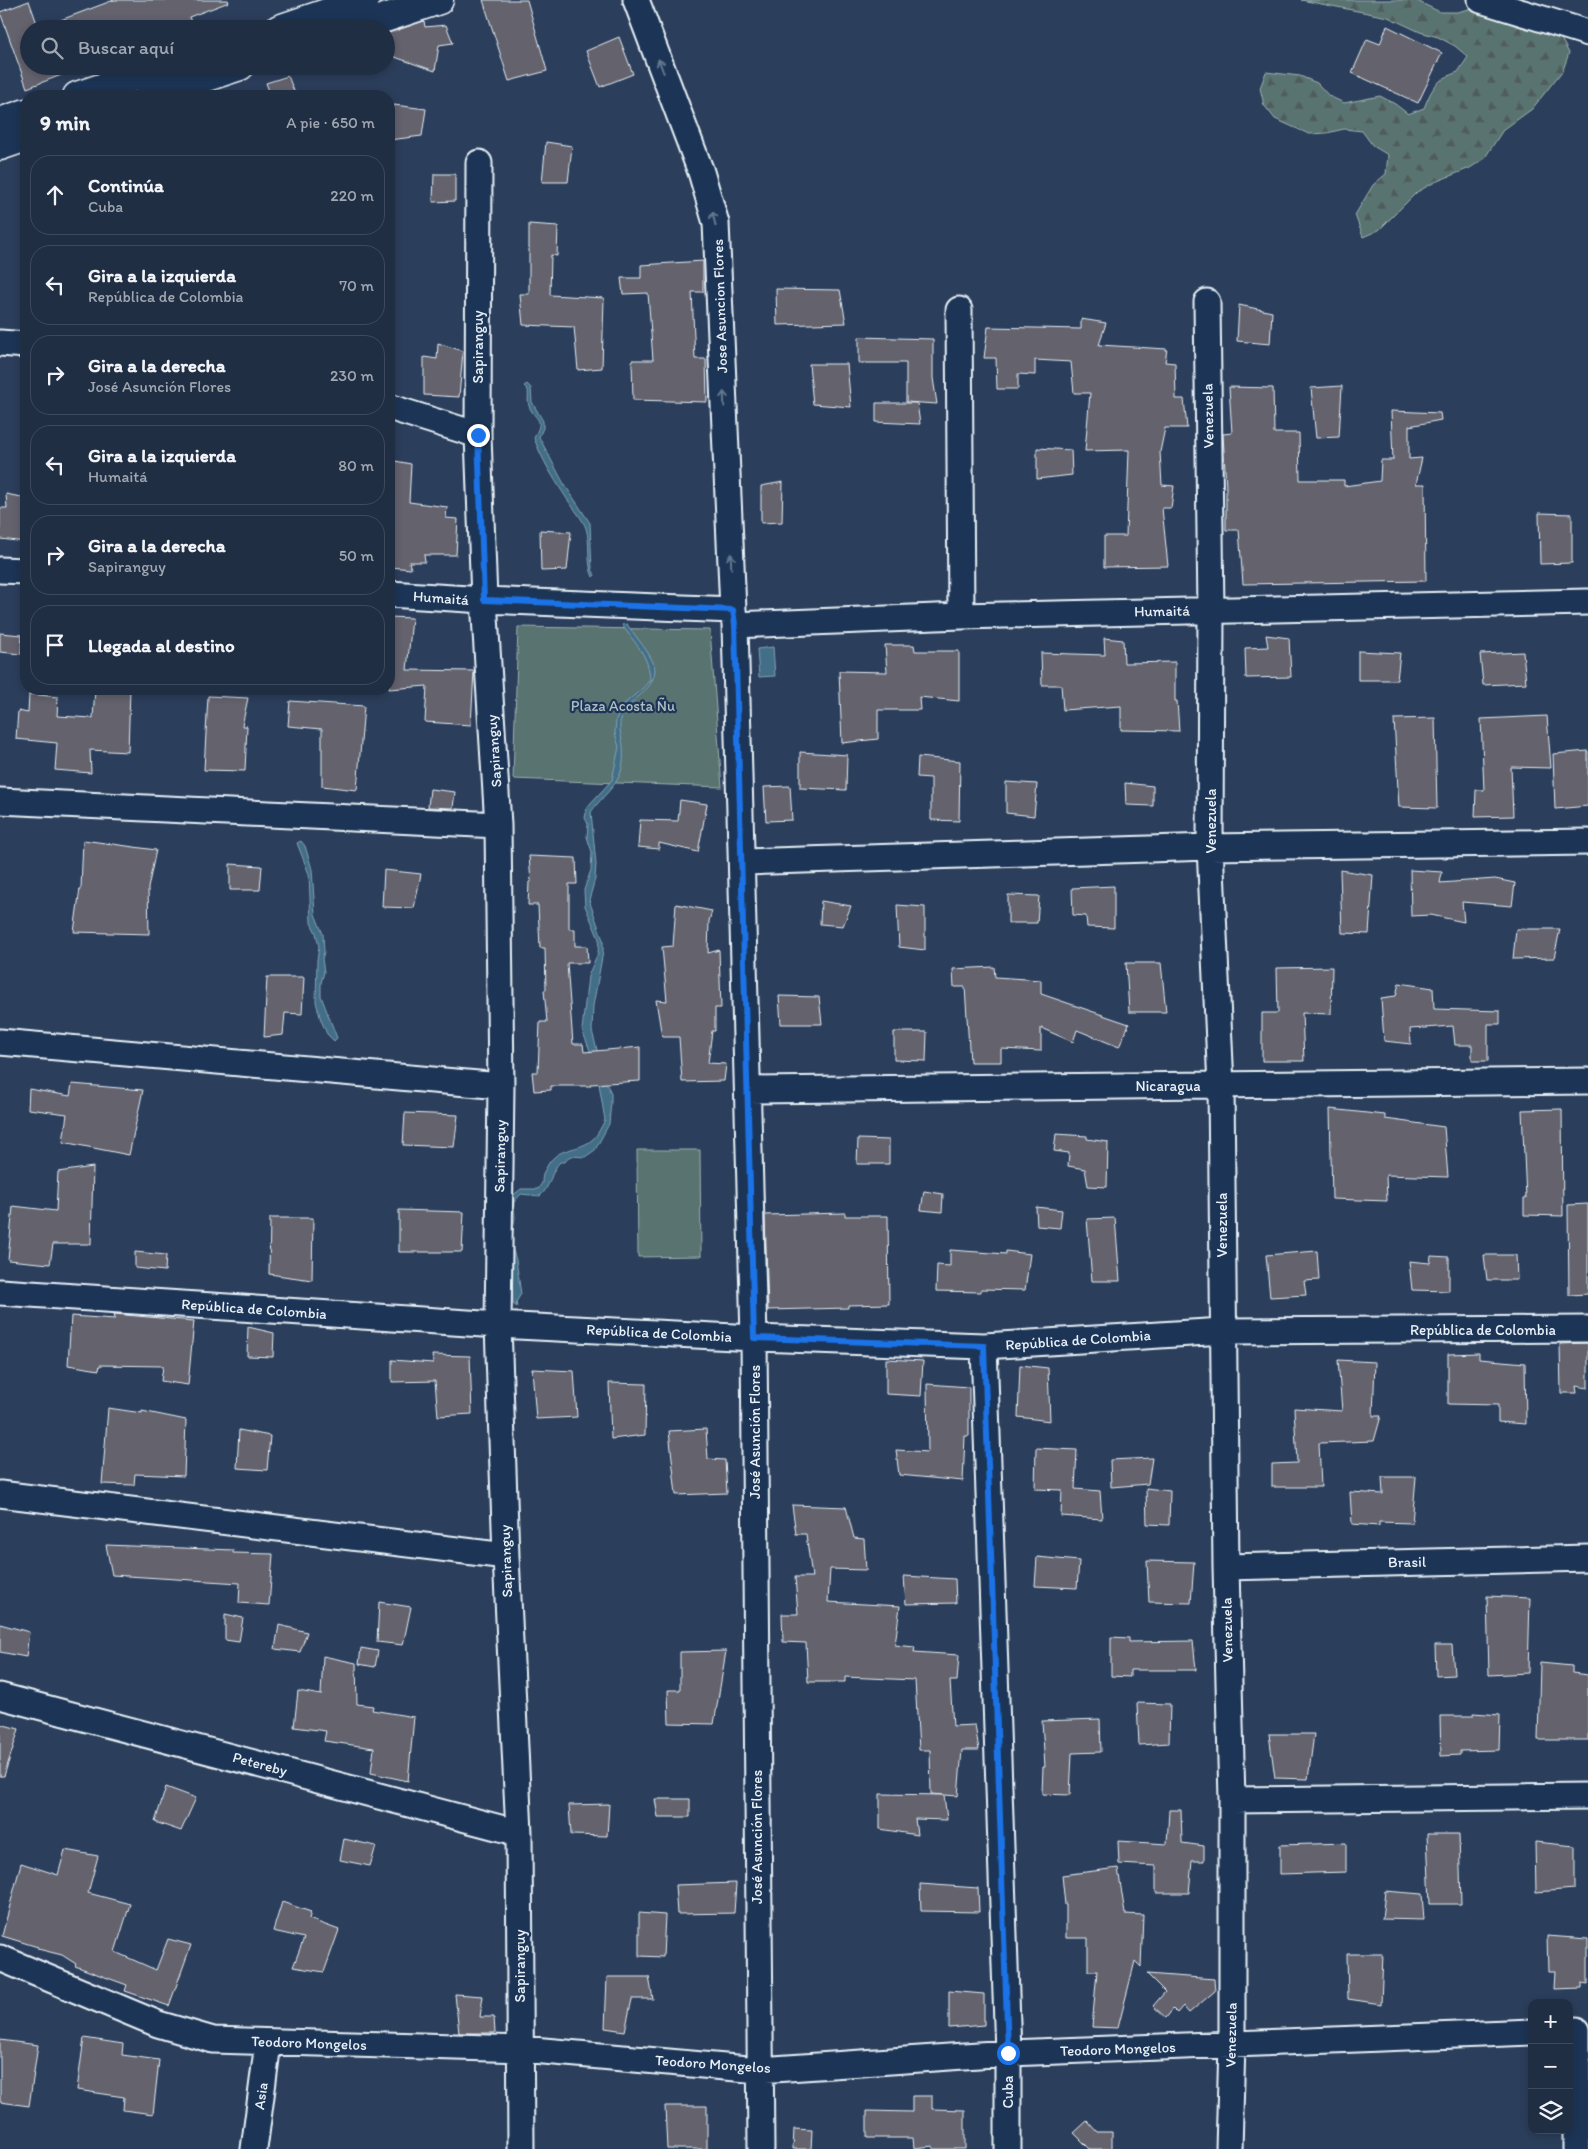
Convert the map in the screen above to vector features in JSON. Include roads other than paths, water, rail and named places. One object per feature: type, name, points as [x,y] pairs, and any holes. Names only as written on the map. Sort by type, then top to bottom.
[{"type":"main road","points":[[306,20],[365,0]]},
{"type":"main road","points":[[379,20],[439,0]]},
{"type":"main road","points":[[95,90],[140,75]]},
{"type":"main road","points":[[168,90],[213,75]]},
{"type":"main road","points":[[0,122],[20,115]]},
{"type":"main road","points":[[0,146],[20,139]]},
{"type":"street","name":"Jose Asuncion Flores","points":[[636,0],[701,172],[716,223],[734,617]]},
{"type":"street","points":[[1481,0],[1588,33]]},
{"type":"street","name":"Sapiranguy","points":[[479,163],[478,435],[484,600],[498,825],[501,1086],[498,1325],[506,1556],[520,1833],[521,2149]]},
{"type":"street","name":"Venezuela","points":[[1207,302],[1211,610],[1210,847],[1221,1086],[1226,1567],[1232,1800],[1232,2045],[1228,2149]]},
{"type":"street","points":[[959,310],[961,616]]},
{"type":"street","points":[[0,343],[20,345]]},
{"type":"street","points":[[395,410],[478,435]]},
{"type":"street","points":[[0,570],[20,571]]},
{"type":"street","name":"Humaitá","points":[[395,594],[734,617],[961,616],[1588,602]]},
{"type":"street","name":"José Asunción Flores","points":[[734,617],[743,862],[754,1338],[761,2149]]},
{"type":"street","points":[[0,801],[498,825]]},
{"type":"street","points":[[743,862],[1210,847],[1588,842]]},
{"type":"street","points":[[0,1042],[501,1086]]},
{"type":"street","name":"Nicaragua","points":[[749,1090],[1588,1081]]},
{"type":"street","name":"República de Colombia","points":[[0,1292],[498,1325],[754,1338],[984,1346],[1223,1331],[1588,1329]]},
{"type":"street","name":"Cuba","points":[[984,1346],[1008,2053],[1008,2149]]},
{"type":"street","points":[[0,1494],[506,1556]]},
{"type":"street","name":"Brasil","points":[[1226,1567],[1588,1558]]},
{"type":"street","name":"Petereby","points":[[0,1696],[520,1833]]},
{"type":"street","points":[[1232,1800],[1588,1796]]},
{"type":"street","name":"Teodoro Mongelos","points":[[0,1958],[158,2024],[213,2040],[521,2049],[759,2070],[1008,2053],[1528,2032]]},
{"type":"street","points":[[1577,2149],[1578,2030]]},
{"type":"street","name":"Asia","points":[[254,2149],[268,2043]]},
{"type":"water","points":[[527,384],[531,388],[532,402],[543,421],[543,428],[539,437],[563,482],[590,523],[592,569],[595,575],[593,577],[586,528],[549,469],[534,438],[539,423],[529,406],[528,390],[524,386]]},
{"type":"water","points":[[627,624],[652,659],[655,670],[650,685],[629,706],[621,719],[620,733],[623,758],[619,777],[591,812],[596,864],[595,879],[589,900],[603,940],[603,952],[593,1006],[592,1031],[605,1080],[611,1093],[609,1124],[595,1150],[585,1157],[570,1156],[565,1162],[560,1162],[540,1196],[521,1194],[514,1202],[515,1218],[512,1247],[521,1294],[516,1302],[517,1307],[513,1304],[512,1267],[509,1252],[511,1197],[521,1189],[538,1189],[542,1183],[544,1172],[551,1161],[561,1152],[579,1147],[592,1140],[605,1120],[599,1084],[595,1074],[596,1066],[582,1030],[588,976],[598,953],[599,939],[585,906],[584,890],[591,870],[592,852],[587,837],[588,824],[585,818],[587,807],[612,780],[619,747],[615,733],[616,719],[624,704],[650,680],[644,657],[622,625]]},
{"type":"water","points":[[773,647],[775,676],[759,677],[757,649]]},
{"type":"water","points":[[301,841],[305,846],[312,869],[315,914],[323,934],[324,952],[322,959],[324,972],[321,983],[321,996],[337,1038],[334,1041],[327,1034],[316,1002],[319,947],[316,933],[311,923],[309,874],[297,843]]},
{"type":"park label","name":"Plaza Acosta Ñu","points":[[623,706]]}]
